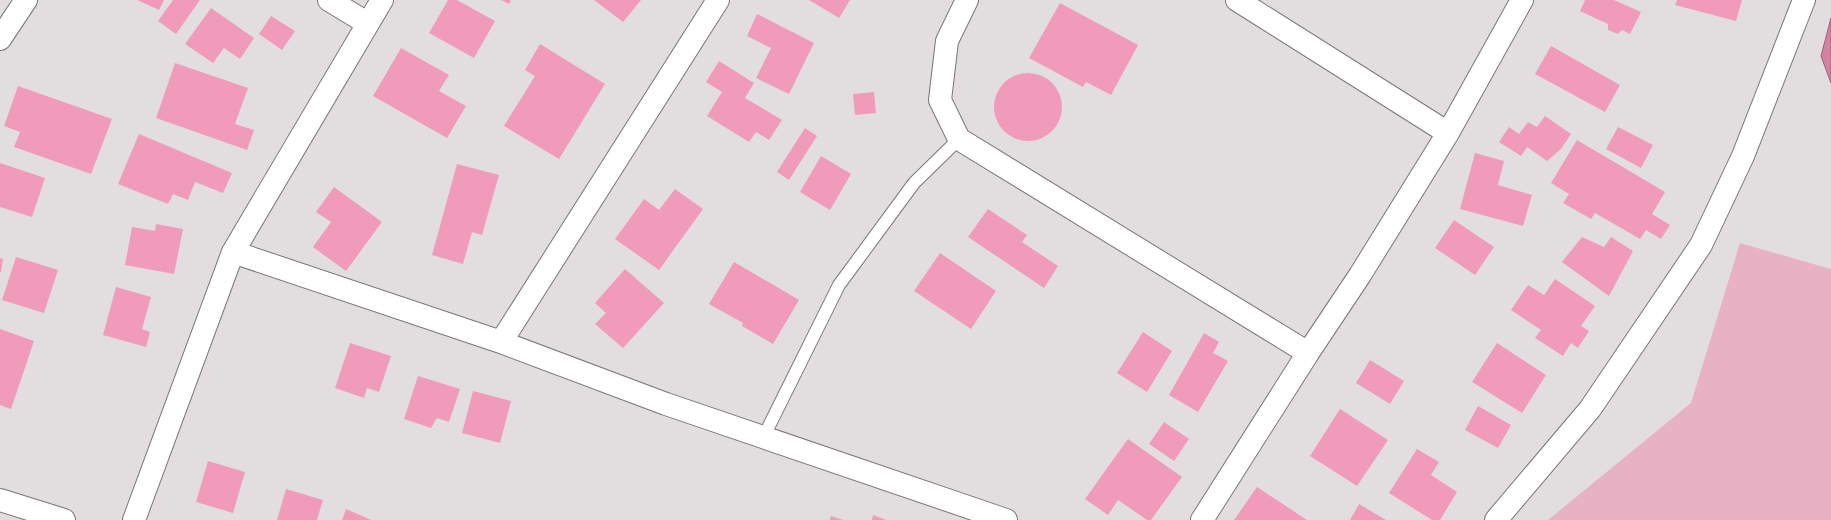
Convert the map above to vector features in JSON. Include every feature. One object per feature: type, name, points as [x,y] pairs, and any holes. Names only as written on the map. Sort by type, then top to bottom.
[{"type":"street","points":[[0,39],[26,0]]},
{"type":"street","points":[[329,0],[367,23]]},
{"type":"street","points":[[134,520],[232,252],[382,0]]},
{"type":"street","points":[[501,342],[718,0]]},
{"type":"street","points":[[967,0],[947,41],[940,100],[959,139],[1308,353]]},
{"type":"street","points":[[1237,0],[1448,133]]},
{"type":"street","points":[[1202,520],[1308,353],[1360,275],[1448,133],[1522,0]]},
{"type":"street","points":[[1496,520],[1590,409],[1701,245],[1743,156],[1804,0]]},
{"type":"street","points":[[232,252],[501,342],[666,404],[764,436],[1006,520]]},
{"type":"street","points":[[0,500],[64,520]]},
{"type":"lane","points":[[764,436],[839,285],[914,183],[959,139]]},
{"type":"shaded area","points":[[1831,18],[1831,83],[1821,56]]},
{"type":"shaded area","points":[[1740,243],[1831,269],[1831,520],[1548,520],[1691,403]]},
{"type":"building","points":[[137,0],[164,0],[159,10]]},
{"type":"building","points":[[173,0],[200,0],[176,34],[158,21]]},
{"type":"building","points":[[448,0],[457,0],[495,21],[474,58],[429,33]]},
{"type":"building","points":[[501,0],[511,0],[509,4]]},
{"type":"building","points":[[594,0],[641,0],[623,22]]},
{"type":"building","points":[[809,0],[850,0],[839,18]]},
{"type":"building","points":[[1585,0],[1614,0],[1641,12],[1630,34],[1622,30],[1618,34],[1608,30],[1608,24],[1580,11]]},
{"type":"building","points":[[1677,0],[1742,0],[1736,21],[1675,5]]},
{"type":"building","points":[[1060,3],[1138,45],[1111,95],[1086,82],[1083,87],[1029,58]]},
{"type":"building","points":[[211,8],[254,38],[240,59],[224,48],[213,63],[185,44]]},
{"type":"building","points":[[757,14],[814,43],[789,94],[756,78],[771,48],[747,36]]},
{"type":"building","points":[[271,16],[295,31],[282,50],[259,34]]},
{"type":"building","points":[[540,44],[605,84],[559,159],[504,126],[535,76],[525,70]]},
{"type":"building","points":[[1551,46],[1620,85],[1605,112],[1535,74]]},
{"type":"building","points":[[401,48],[449,75],[439,91],[466,106],[447,138],[373,96]]},
{"type":"building","points":[[719,61],[754,83],[745,98],[782,120],[769,140],[756,132],[749,142],[707,116],[722,92],[706,82]]},
{"type":"building","points":[[175,63],[248,88],[235,124],[254,130],[247,150],[156,118]]},
{"type":"building","points":[[1028,73],[1041,76],[1052,83],[1059,94],[1062,107],[1059,120],[1052,131],[1041,138],[1028,141],[1015,138],[1004,131],[997,120],[994,107],[997,94],[1004,83],[1015,76]]},
{"type":"building","points":[[18,86],[112,119],[91,174],[14,147],[20,132],[4,126]]},
{"type":"building","points":[[874,92],[876,113],[855,115],[853,94]]},
{"type":"building","points":[[1545,116],[1571,134],[1561,149],[1547,161],[1527,147],[1521,156],[1499,142],[1509,127],[1519,134],[1528,122],[1537,127]]},
{"type":"building","points":[[1618,127],[1653,145],[1641,168],[1606,149]]},
{"type":"building","points":[[805,128],[817,136],[789,180],[777,172]]},
{"type":"building","points":[[139,134],[232,173],[223,193],[195,182],[188,200],[173,194],[168,204],[118,184]]},
{"type":"building","points":[[1577,140],[1665,192],[1652,214],[1670,225],[1661,239],[1646,230],[1640,239],[1595,213],[1591,219],[1563,203],[1569,194],[1551,183]]},
{"type":"building","points":[[1475,153],[1504,161],[1498,185],[1532,195],[1523,226],[1460,209]]},
{"type":"building","points":[[821,156],[851,174],[830,210],[800,192]]},
{"type":"building","points":[[0,163],[45,178],[32,217],[0,207]]},
{"type":"building","points":[[457,164],[499,175],[482,235],[472,232],[463,264],[432,255]]},
{"type":"building","points":[[334,187],[382,222],[346,271],[313,247],[331,222],[316,212]]},
{"type":"building","points":[[675,189],[703,209],[659,270],[615,239],[644,199],[659,210]]},
{"type":"building","points":[[988,209],[1027,235],[1022,242],[1058,266],[1044,288],[968,237]]},
{"type":"building","points":[[1454,220],[1494,247],[1475,275],[1435,248]]},
{"type":"building","points":[[156,224],[183,229],[174,274],[125,265],[132,227],[155,231]]},
{"type":"building","points":[[1582,237],[1604,247],[1611,237],[1633,251],[1609,296],[1562,262]]},
{"type":"building","points":[[940,253],[996,291],[971,329],[914,291]]},
{"type":"building","points":[[16,257],[58,270],[44,313],[2,300]]},
{"type":"building","points":[[0,258],[3,259],[1,272],[0,272]]},
{"type":"building","points":[[734,262],[799,300],[773,344],[742,326],[743,323],[709,304]]},
{"type":"building","points":[[625,269],[664,303],[623,348],[595,324],[606,313],[595,303]]},
{"type":"building","points":[[1555,279],[1595,306],[1581,326],[1589,331],[1578,348],[1571,343],[1563,356],[1535,338],[1541,330],[1511,310],[1528,285],[1544,295]]},
{"type":"building","points":[[116,287],[151,297],[142,329],[150,332],[146,347],[103,335]]},
{"type":"building","points":[[0,329],[34,341],[11,409],[0,405]]},
{"type":"building","points":[[1143,332],[1172,351],[1147,392],[1117,373]]},
{"type":"building","points":[[1204,333],[1219,342],[1213,353],[1228,361],[1198,412],[1169,395]]},
{"type":"building","points":[[350,343],[391,356],[379,392],[367,388],[364,398],[335,388]]},
{"type":"building","points":[[1497,343],[1546,375],[1522,413],[1472,382]]},
{"type":"building","points":[[1370,360],[1404,381],[1390,404],[1356,383]]},
{"type":"building","points":[[418,376],[460,389],[449,422],[437,418],[431,428],[404,419]]},
{"type":"building","points":[[473,391],[511,401],[500,443],[462,433]]},
{"type":"building","points":[[1478,406],[1511,425],[1498,448],[1465,430]]},
{"type":"building","points":[[1340,409],[1388,440],[1357,486],[1310,456]]},
{"type":"building","points":[[1164,422],[1189,439],[1174,461],[1149,444]]},
{"type":"building","points":[[1128,439],[1182,477],[1151,520],[1147,520],[1118,500],[1108,515],[1085,499]]},
{"type":"building","points":[[1417,449],[1439,462],[1431,475],[1457,492],[1440,520],[1432,520],[1389,493]]},
{"type":"building","points":[[208,461],[245,472],[233,513],[196,502]]},
{"type":"building","points":[[1257,487],[1307,520],[1234,520]]},
{"type":"building","points":[[286,489],[323,500],[317,520],[277,520]]},
{"type":"building","points":[[1359,504],[1386,520],[1350,520]]},
{"type":"building","points":[[346,509],[371,520],[342,520]]},
{"type":"building","points":[[873,515],[886,520],[872,520]]},
{"type":"building","points":[[831,516],[843,520],[830,520]]}]
